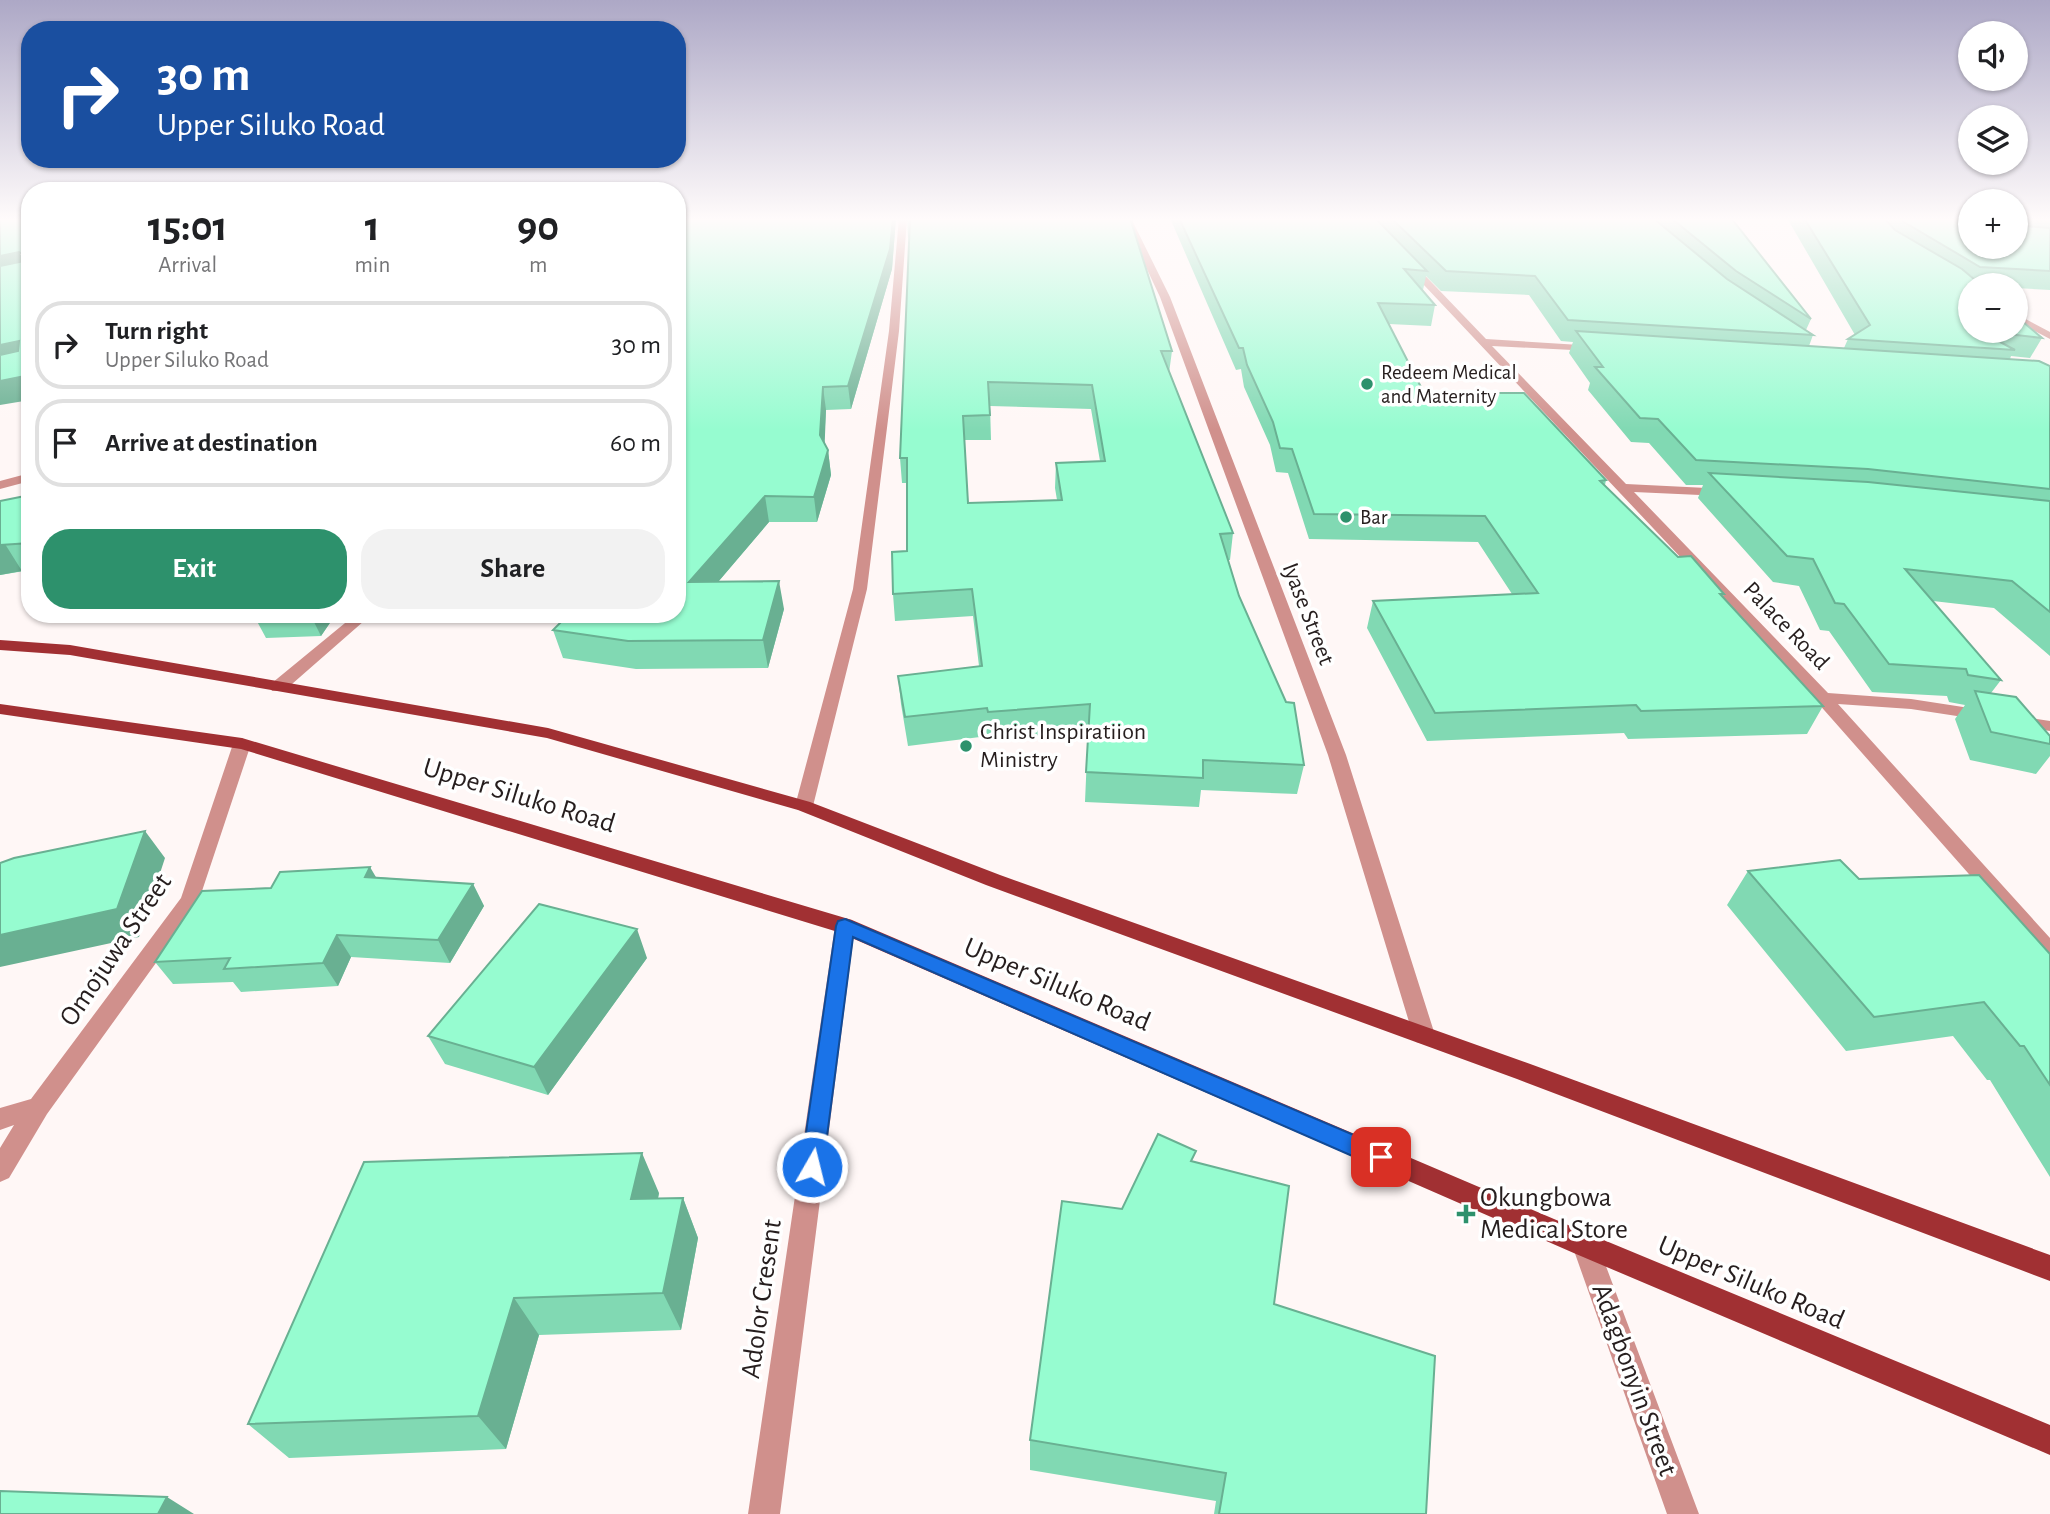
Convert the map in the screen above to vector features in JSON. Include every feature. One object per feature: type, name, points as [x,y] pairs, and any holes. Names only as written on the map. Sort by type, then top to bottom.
[{"type":"main road","points":[[0,646],[70,650],[548,733],[804,806],[993,880],[1424,1035],[2050,1268]]},
{"type":"main road","name":"Upper Siluko Road","points":[[0,709],[243,744],[845,926],[1585,1245],[2050,1440]]},
{"type":"street","points":[[804,806],[860,589],[897,289]]},
{"type":"street","name":"Iyase Street","points":[[1161,289],[1337,755],[1424,1035]]},
{"type":"street","name":"Palace Road","points":[[1432,289],[1823,698],[2050,952]]},
{"type":"street","points":[[2028,324],[2050,336]]},
{"type":"street","points":[[1484,342],[1606,349]]},
{"type":"street","points":[[0,485],[21,479]]},
{"type":"street","points":[[1623,488],[1732,492]]},
{"type":"street","points":[[278,687],[354,623]]},
{"type":"street","points":[[1823,698],[1911,704],[2050,726]]},
{"type":"street","name":"Omojuwa Street","points":[[0,1170],[40,1107],[190,901],[243,744]]},
{"type":"street","name":"Adolor Cresent","points":[[764,1514],[845,926]]},
{"type":"street","points":[[0,1119],[40,1107]]},
{"type":"street","name":"Adagbonyin Street","points":[[1585,1245],[1683,1514]]},
{"type":"building","points":[[0,289],[21,289],[21,377],[0,381],[0,355],[18,351],[19,341],[0,345]]},
{"type":"building","points":[[686,289],[878,289],[848,386],[823,387],[820,435],[828,450],[814,497],[765,496],[689,582],[779,581],[763,640],[628,641],[553,630],[560,623],[686,623]]},
{"type":"building","points":[[907,289],[1152,289],[1172,351],[1161,351],[1233,533],[1220,534],[1239,596],[1286,702],[1294,703],[1304,765],[1203,760],[1203,778],[1086,772],[1090,704],[988,712],[987,708],[905,717],[898,676],[982,666],[972,589],[893,594],[892,552],[907,551],[907,458],[900,458]],"holes":[[[988,382],[1092,385],[1105,461],[1056,463],[1062,500],[968,503],[963,416],[990,415]]]},
{"type":"building","points":[[1212,289],[1421,289],[1435,305],[1378,303],[1424,393],[1524,393],[1606,480],[1600,481],[1678,557],[1691,556],[1724,594],[1720,594],[1823,706],[1641,711],[1636,705],[1435,713],[1373,601],[1538,593],[1485,516],[1314,514],[1292,449],[1280,448],[1273,422],[1247,365],[1243,348],[1239,348]]},
{"type":"building","points":[[1544,289],[1742,289],[1813,335],[1568,320]]},
{"type":"building","points":[[1764,289],[1787,289],[1811,319]]},
{"type":"building","points":[[1848,289],[1958,289],[1958,343],[2002,343],[2015,350],[1848,339],[1870,325]]},
{"type":"building","points":[[2028,326],[2042,338],[2028,336]]},
{"type":"building","points":[[1576,331],[2039,361],[2050,366],[2050,489],[1868,469],[1696,460],[1658,419],[1640,418],[1595,367],[1603,367]]},
{"type":"building","points":[[1709,473],[1868,482],[2050,501],[2050,612],[2012,581],[1905,569],[2001,680],[1968,675],[1966,669],[1889,664],[1844,604],[1835,603],[1813,559],[1787,556]]},
{"type":"building","points":[[21,497],[21,544],[0,545],[0,501]]},
{"type":"building","points":[[1975,691],[2016,697],[2050,736],[2050,744],[1991,732]]},
{"type":"building","points":[[145,831],[117,909],[0,935],[0,863]]},
{"type":"building","points":[[1840,860],[1859,879],[1979,875],[2050,954],[2050,1085],[2024,1046],[2020,1046],[1984,1002],[1874,1017],[1748,871]]},
{"type":"building","points":[[370,867],[365,877],[473,884],[438,940],[337,935],[323,963],[224,969],[230,958],[155,962],[202,891],[271,888],[280,872]]},
{"type":"building","points":[[539,904],[637,929],[534,1067],[428,1036]]},
{"type":"building","points":[[1158,1134],[1196,1151],[1191,1161],[1289,1186],[1274,1304],[1435,1356],[1426,1514],[1219,1514],[1226,1473],[1030,1440],[1062,1201],[1122,1209]]},
{"type":"building","points":[[642,1153],[631,1199],[683,1198],[663,1293],[514,1298],[478,1416],[248,1424],[364,1162]]},
{"type":"building","points":[[0,1491],[167,1497],[158,1514],[0,1514]]},
{"type":"place","name":"Redeem Medical and Maternity","points":[[1367,384]]},
{"type":"place","name":"Bar","points":[[1346,517]]},
{"type":"place","name":"Christ Inspiratiion Ministry","points":[[966,746]]},
{"type":"place","name":"Okungbowa Medical Store","points":[[1466,1214]]},
{"type":"route","points":[[812,1167],[845,926],[1381,1157]]}]
